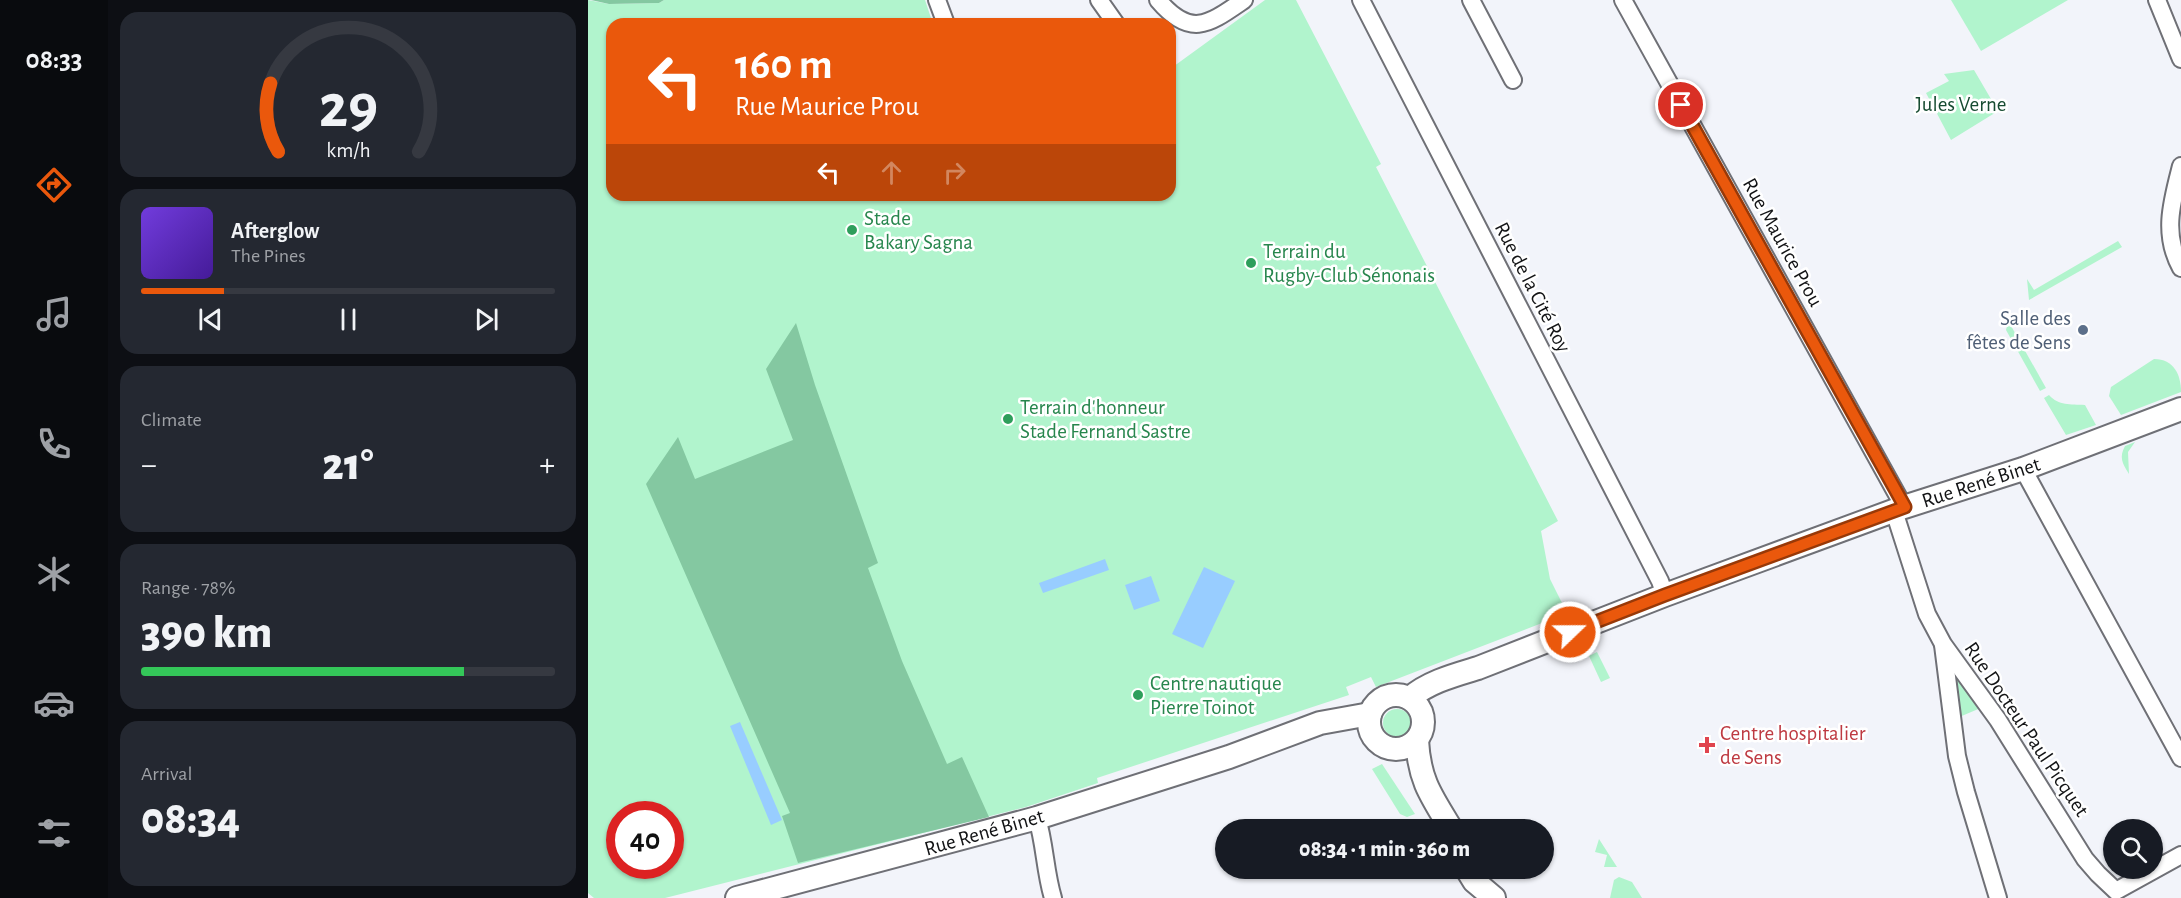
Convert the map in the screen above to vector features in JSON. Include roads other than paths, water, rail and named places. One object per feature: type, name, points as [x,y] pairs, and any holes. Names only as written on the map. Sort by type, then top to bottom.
[{"type":"street","points":[[937,0],[944,18]]},
{"type":"street","points":[[1158,0],[1175,18]]},
{"type":"street","points":[[1176,18],[1193,24],[1205,24],[1244,0]]},
{"type":"street","name":"Rue de la Cité Roy","points":[[1360,0],[1660,581],[1665,595]]},
{"type":"street","points":[[1471,0],[1513,80]]},
{"type":"street","name":"Rue Maurice Prou","points":[[1623,0],[1899,509]]},
{"type":"street","points":[[2157,0],[2181,59]]},
{"type":"street","points":[[1106,2],[1113,18]]},
{"type":"street","points":[[2181,166],[2169,221],[2171,245],[2181,268]]},
{"type":"street","name":"Rue René Binet","points":[[1416,706],[1428,686],[1665,595],[1899,509],[2022,469],[2181,409]]},
{"type":"street","points":[[2022,469],[2181,758]]},
{"type":"street","name":"Rue Docteur Paul Picquet","points":[[1899,509],[1927,614],[1943,644],[1998,720],[2085,859],[2116,895],[2181,855]]},
{"type":"street","points":[[1943,644],[1958,756],[1966,792],[1998,898]]},
{"type":"street","points":[[1408,745],[1391,749],[1378,743],[1370,722],[1377,702],[1396,695],[1416,706],[1423,727],[1400,757],[1436,819]]},
{"type":"street","name":"Rue René Binet","points":[[737,898],[1037,818],[1229,757],[1320,723],[1370,722]]},
{"type":"street","points":[[1408,745],[1418,759],[1423,781],[1445,819]]},
{"type":"street","points":[[1037,818],[1053,898]]},
{"type":"street","points":[[1473,879],[1494,898]]},
{"type":"street","points":[[1483,879],[1494,898]]},
{"type":"water","points":[[1105,559],[1109,570],[1043,593],[1039,583]]},
{"type":"water","points":[[1204,567],[1235,581],[1203,648],[1172,634]]},
{"type":"water","points":[[1151,576],[1160,601],[1134,610],[1125,585]]},
{"type":"water","points":[[740,722],[782,820],[771,825],[730,726]]},
{"type":"place","name":"Stade Bakary Sagna","points":[[852,230]]},
{"type":"place","name":"Terrain du Rugby-Club Sénonais","points":[[1251,263]]},
{"type":"place","name":"Salle des fêtes de Sens","points":[[2083,330]]},
{"type":"place","name":"Terrain d'honneur Stade Fernand Sastre","points":[[1008,419]]},
{"type":"place","name":"Centre nautique Pierre Toinot","points":[[1138,695]]},
{"type":"place","name":"Centre hospitalier de Sens","points":[[1707,745]]},
{"type":"park label","name":"Jules Verne","points":[[1961,104]]}]
